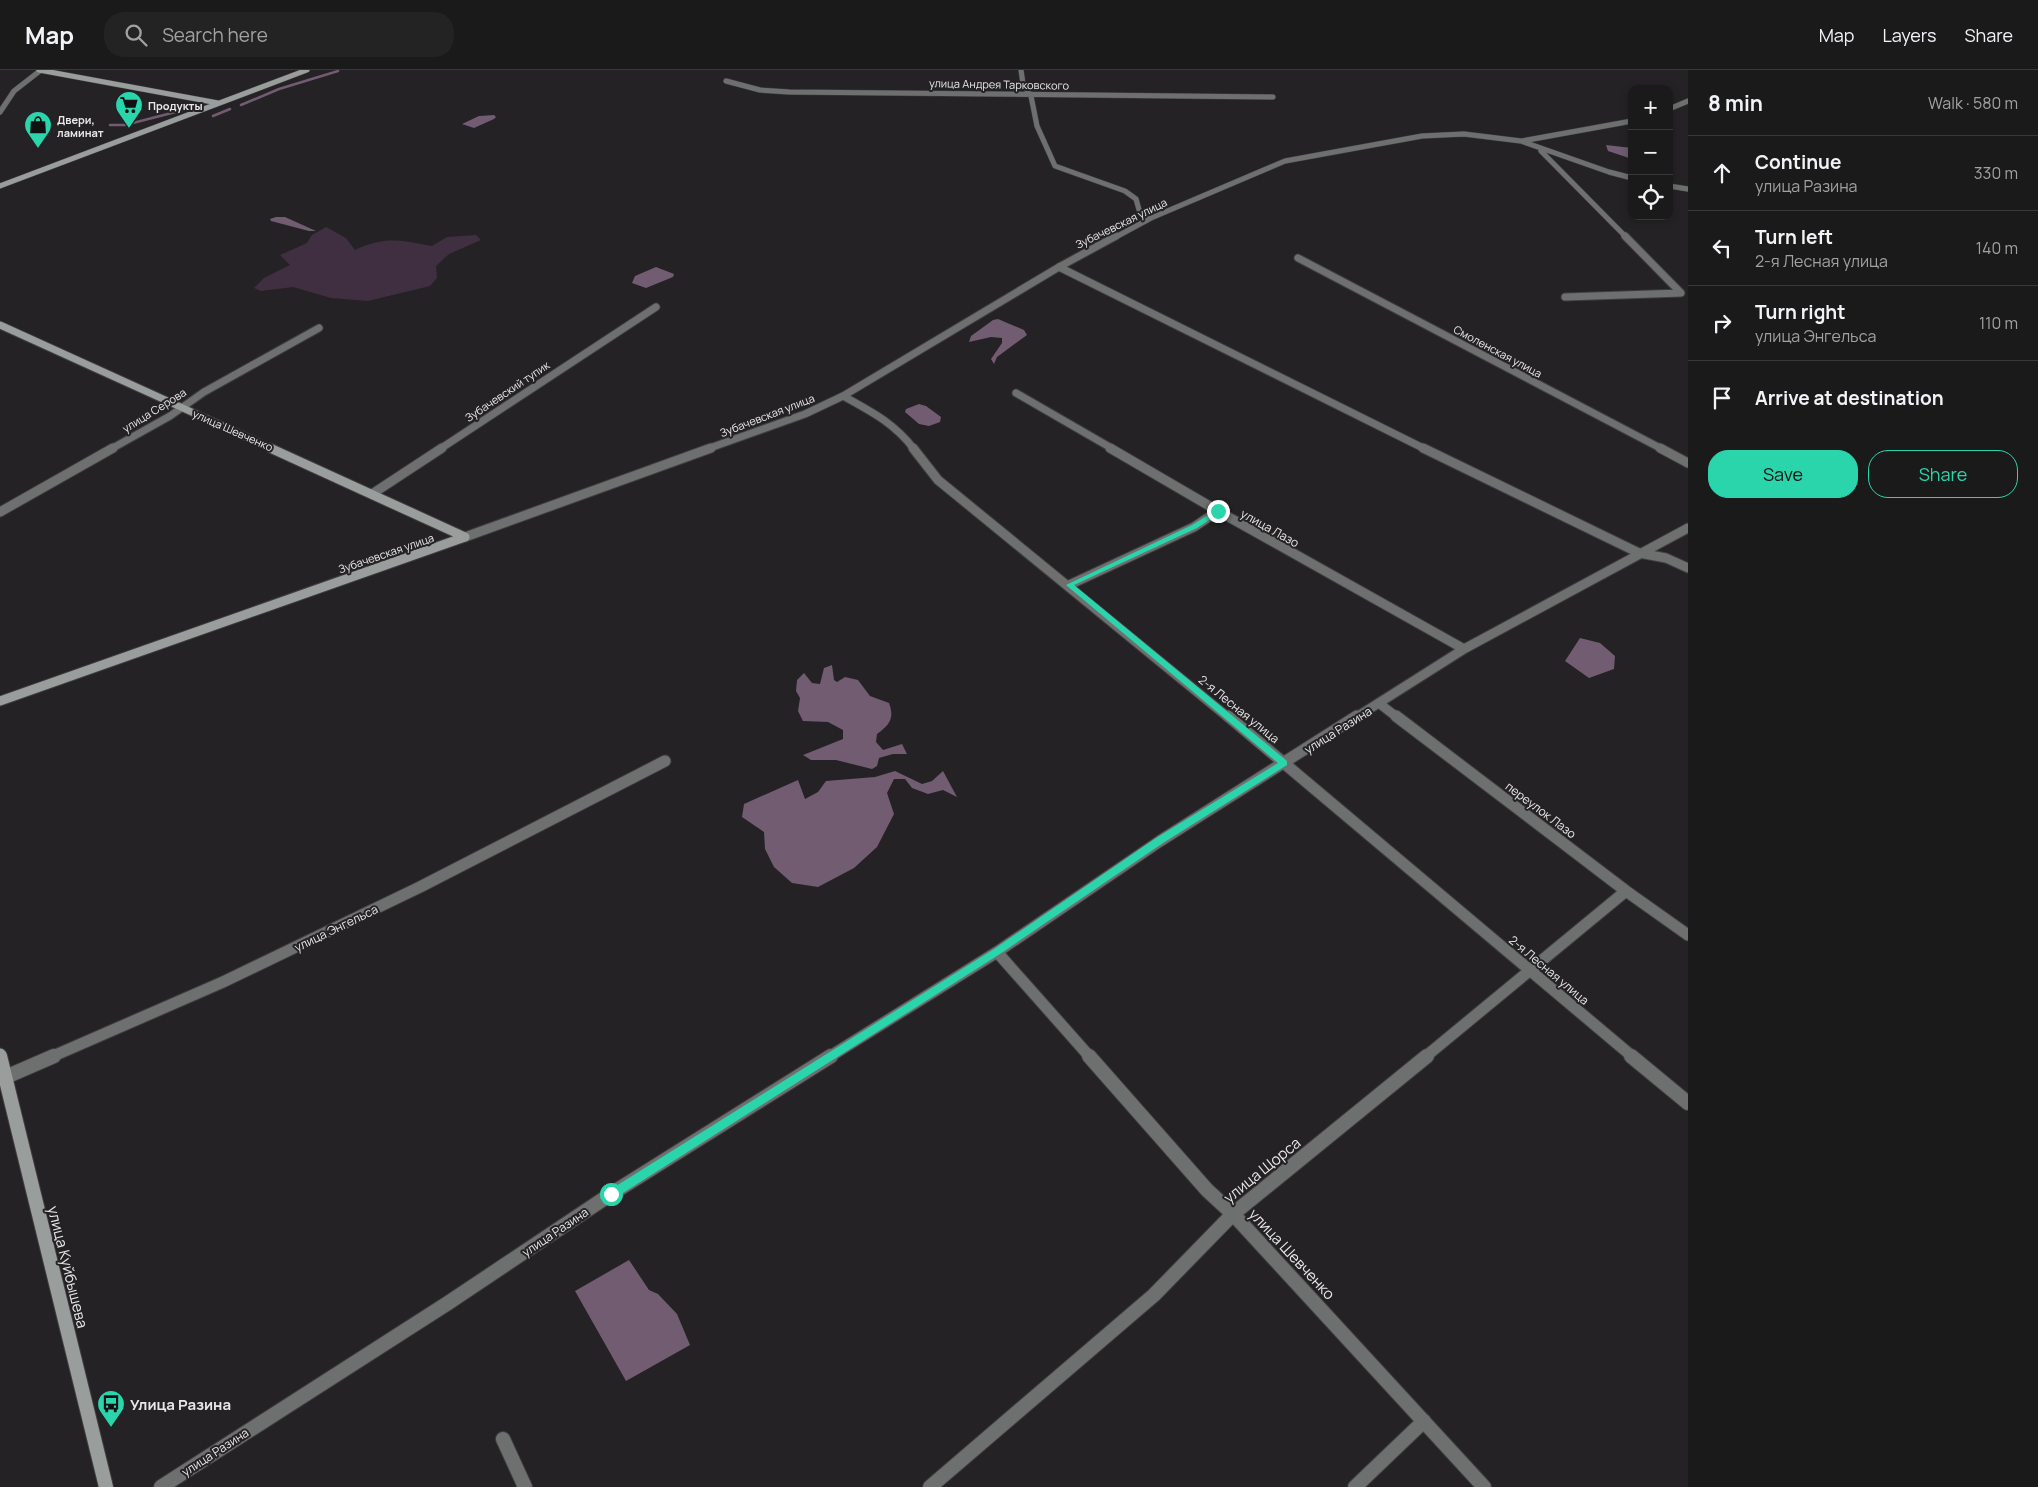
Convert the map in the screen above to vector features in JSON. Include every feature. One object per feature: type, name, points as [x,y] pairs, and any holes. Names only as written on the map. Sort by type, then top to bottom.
[{"type":"street","points":[[0,112],[2,106],[14,91],[40,70],[219,103]]},
{"type":"street","points":[[0,186],[307,70]]},
{"type":"street","points":[[1021,70],[1023,84],[1031,96],[1037,126],[1046,151],[1055,166],[1125,191],[1136,199],[1140,213],[1151,218]]},
{"type":"street","name":"улица Андрея Тарковского","points":[[726,80],[760,90],[789,92],[1273,97]]},
{"type":"street","points":[[1673,107],[1688,101]]},
{"type":"street","points":[[1521,141],[1628,122]]},
{"type":"street","name":"Зубачевская улица","points":[[0,701],[465,537],[805,414],[843,396],[1059,267],[1151,218],[1285,161],[1435,135],[1464,134],[1521,141]]},
{"type":"street","points":[[1521,141],[1628,177]]},
{"type":"street","points":[[1539,148],[1681,293],[1565,297]]},
{"type":"street","points":[[1673,187],[1688,190]]},
{"type":"street","name":"Смоленская улица","points":[[1298,258],[1688,463]]},
{"type":"street","points":[[1059,267],[1639,553],[1666,558],[1688,568]]},
{"type":"street","name":"Зубачевский тупик","points":[[372,494],[656,307]]},
{"type":"street","name":"улица Шевченко","points":[[1,327],[182,407],[465,537]]},
{"type":"street","name":"улица Серова","points":[[0,512],[182,407],[204,392],[319,328]]},
{"type":"street","name":"улица Лазо","points":[[1016,393],[1218,511],[1464,649]]},
{"type":"street","name":"2-я Лесная улица","points":[[843,396],[885,419],[904,436],[938,480],[1069,585],[1284,763],[1530,972],[1688,1103]]},
{"type":"street","points":[[1069,585],[1194,526],[1218,511]]},
{"type":"street","name":"улица Разина","points":[[160,1487],[448,1303],[620,1189],[997,952],[1160,841],[1380,704],[1464,649],[1688,528]]},
{"type":"street","name":"переулок Лазо","points":[[1380,704],[1626,891],[1688,935]]},
{"type":"street","name":"улица Энгельса","points":[[2,1078],[223,982],[420,887],[665,761]]},
{"type":"street","name":"улица Щорса","points":[[930,1487],[1154,1295],[1233,1214],[1530,972],[1626,891]]},
{"type":"street","name":"улица Шевченко","points":[[997,952],[1208,1190],[1233,1214],[1484,1487]]},
{"type":"street","name":"улица Куйбышева","points":[[0,1054],[2,1078],[106,1487]]},
{"type":"street","points":[[1355,1487],[1424,1421]]},
{"type":"street","points":[[503,1439],[525,1487]]},
{"type":"shaded area","points":[[494,115],[496,117],[494,119],[474,128],[462,124],[479,116]]},
{"type":"shaded area","points":[[1606,145],[1628,148],[1628,158],[1608,151]]},
{"type":"shaded area","points":[[285,217],[316,231],[309,231],[271,221],[270,219]]},
{"type":"shaded area","points":[[326,227],[346,238],[355,250],[375,243],[393,240],[432,246],[447,237],[476,235],[481,240],[449,254],[436,266],[437,278],[430,286],[368,301],[331,298],[293,287],[261,291],[254,288],[264,278],[290,265],[280,255],[307,243],[312,235]]},
{"type":"shaded area","points":[[656,267],[674,274],[673,277],[646,288],[632,283],[635,276]]},
{"type":"shaded area","points":[[998,319],[1024,330],[1027,335],[997,357],[994,364],[991,359],[1002,343],[1002,338],[991,337],[969,342],[971,336],[993,320]]},
{"type":"shaded area","points":[[919,404],[926,406],[941,417],[940,422],[929,426],[919,424],[905,412],[906,409]]},
{"type":"shaded area","points":[[1580,638],[1600,643],[1615,656],[1614,669],[1589,678],[1565,661]]},
{"type":"shaded area","points":[[832,665],[834,680],[837,682],[845,677],[858,680],[870,696],[889,703],[891,709],[890,721],[877,734],[876,742],[883,750],[902,744],[907,754],[893,754],[879,758],[877,766],[872,769],[836,760],[811,760],[803,755],[843,739],[843,730],[828,722],[803,721],[798,711],[800,698],[796,691],[797,680],[804,673],[812,683],[820,684],[824,668]]},
{"type":"shaded area","points":[[895,771],[922,784],[932,781],[943,771],[957,797],[943,790],[928,794],[912,788],[905,779],[894,779],[887,793],[894,814],[877,847],[854,868],[818,887],[792,883],[774,867],[765,849],[764,832],[742,817],[744,804],[798,780],[805,799],[818,792],[826,781],[875,777]]},
{"type":"shaded area","points":[[629,1260],[649,1290],[658,1294],[677,1314],[690,1345],[626,1381],[575,1291]]},
{"type":"waterway","points":[[241,105],[279,89],[338,71]]},
{"type":"waterway","points":[[110,125],[125,125],[195,107]]},
{"type":"waterway","points":[[213,116],[230,109]]},
{"type":"place","name":"Продукты","points":[[129,129]]},
{"type":"place","name":"Двери, ламинат","points":[[38,149]]},
{"type":"place","name":"Улица Разина","points":[[111,1428]]},
{"type":"route","points":[[611,1194],[997,952],[1160,841],[1284,763],[1069,585],[1194,526],[1218,511]]}]
